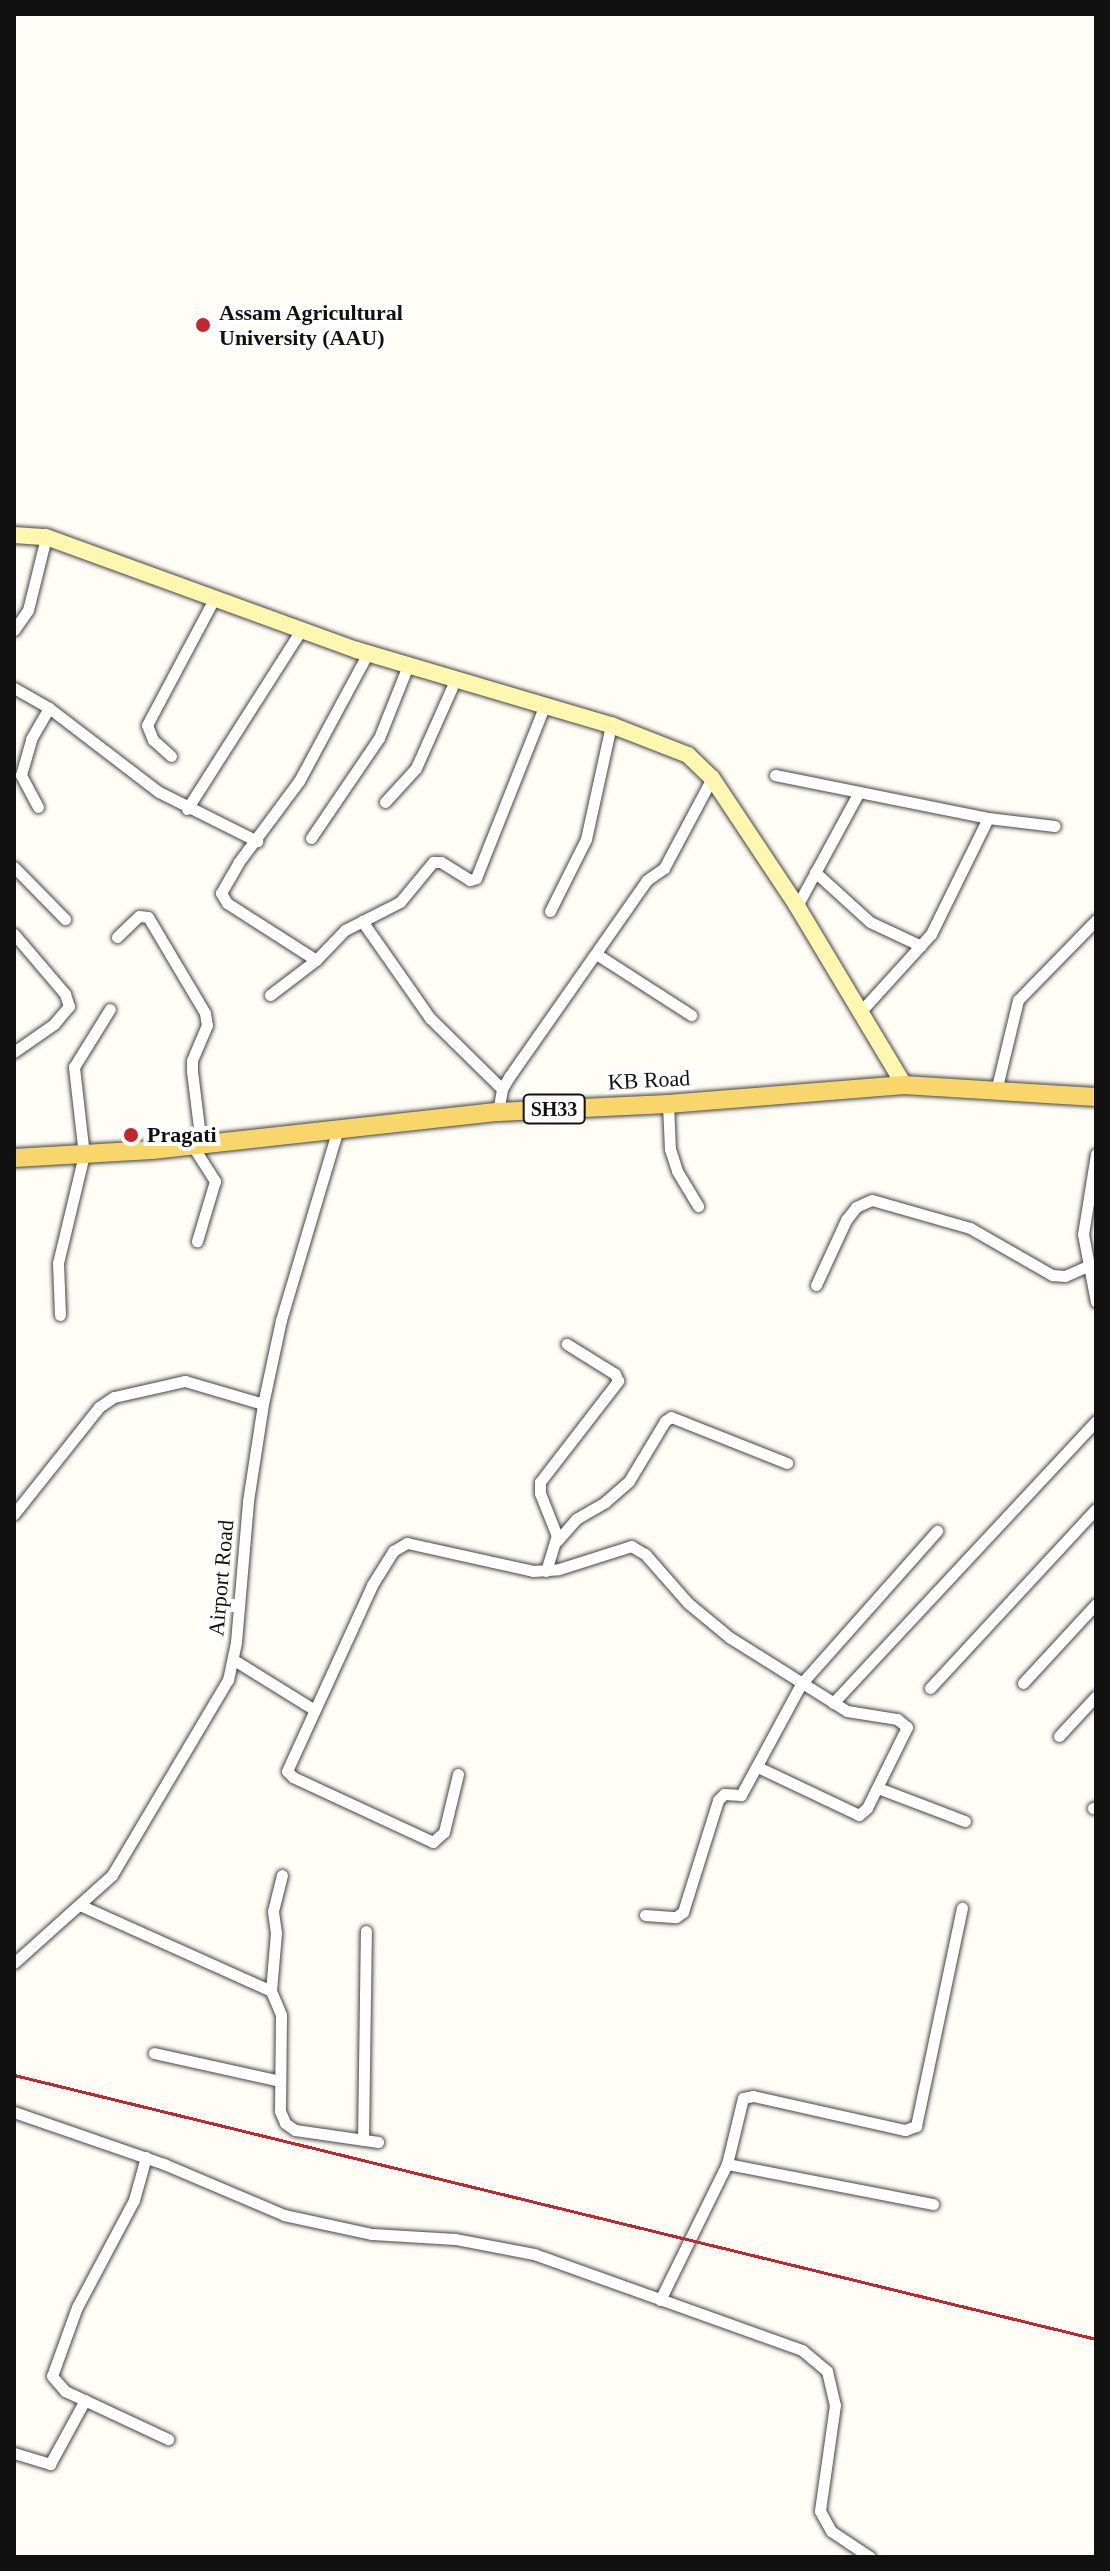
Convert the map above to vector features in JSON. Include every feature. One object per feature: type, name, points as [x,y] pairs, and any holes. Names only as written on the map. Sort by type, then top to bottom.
[{"type":"main road","points":[[14,535],[46,537],[368,653],[611,725],[677,748],[712,778],[797,906],[862,1010],[904,1085]]},
{"type":"main road","name":"KB Road","points":[[14,1158],[84,1155],[337,1132],[498,1112],[668,1104],[904,1085],[1096,1097]]},
{"type":"street","points":[[14,630],[28,610],[46,537]]},
{"type":"street","points":[[171,756],[153,740],[147,725],[214,599]]},
{"type":"street","points":[[187,809],[301,630]]},
{"type":"street","points":[[316,960],[222,897],[222,889],[299,781],[368,653]]},
{"type":"street","points":[[311,838],[379,738],[409,663]]},
{"type":"street","points":[[385,802],[416,768],[456,678]]},
{"type":"street","points":[[14,688],[49,708],[140,779],[187,809],[257,841]]},
{"type":"street","points":[[270,995],[316,960],[345,930],[400,902],[433,862],[441,862],[470,880],[476,878],[545,705]]},
{"type":"street","points":[[38,807],[21,775],[31,739],[49,708]]},
{"type":"street","points":[[550,911],[586,839],[611,725]]},
{"type":"street","points":[[775,775],[988,818],[1055,826]]},
{"type":"street","points":[[498,1112],[502,1089],[598,955],[647,880],[664,868],[712,778]]},
{"type":"street","points":[[797,906],[859,792]]},
{"type":"street","points":[[862,1010],[921,946],[942,917],[988,818]]},
{"type":"street","points":[[14,867],[65,919]]},
{"type":"street","points":[[815,872],[870,922],[921,946]]},
{"type":"street","points":[[117,937],[139,916],[148,917],[205,1013],[207,1025],[195,1053],[192,1071],[197,1145],[215,1181],[197,1241]]},
{"type":"street","points":[[996,1091],[1018,1000],[1096,920]]},
{"type":"street","points":[[362,921],[430,1018],[502,1089]]},
{"type":"street","points":[[14,934],[65,994],[69,1006],[54,1024],[14,1052]]},
{"type":"street","points":[[598,955],[691,1015]]},
{"type":"street","points":[[60,1315],[58,1263],[84,1155],[74,1067],[110,1009]]},
{"type":"street","points":[[668,1104],[670,1149],[683,1182],[698,1206]]},
{"type":"street","name":"Airport Road","points":[[14,1963],[19,1954],[82,1906],[112,1875],[220,1696],[234,1660],[248,1501],[263,1404],[281,1320],[337,1132]]},
{"type":"street","points":[[1096,1154],[1083,1234],[1096,1302]]},
{"type":"street","points":[[816,1285],[846,1220],[856,1207],[872,1200],[970,1228],[1052,1275],[1065,1276],[1087,1266]]},
{"type":"street","points":[[557,1541],[540,1493],[540,1482],[618,1378],[567,1344]]},
{"type":"street","points":[[14,1514],[99,1407],[114,1397],[185,1381],[263,1404]]},
{"type":"street","points":[[546,1571],[557,1541],[576,1519],[605,1502],[629,1481],[671,1417],[787,1463]]},
{"type":"street","points":[[833,1703],[1096,1421]]},
{"type":"street","points":[[930,1688],[1096,1509]]},
{"type":"street","points":[[645,1915],[676,1917],[683,1912],[718,1800],[724,1794],[738,1797],[758,1767],[801,1684],[937,1531]]},
{"type":"street","points":[[458,1774],[442,1837],[433,1842],[290,1775],[288,1764],[313,1709],[372,1585],[398,1546],[418,1544],[520,1570],[546,1571],[623,1546],[638,1549],[712,1625],[801,1684],[856,1715],[905,1723],[907,1732],[864,1813],[854,1814],[758,1767]]},
{"type":"street","points":[[1023,1683],[1096,1604]]},
{"type":"street","points":[[234,1660],[313,1709]]},
{"type":"street","points":[[1059,1736],[1096,1696]]},
{"type":"street","points":[[878,1788],[965,1821]]},
{"type":"street","points":[[282,1875],[273,1911],[276,1933],[271,1991],[281,2015],[281,2118],[289,2128],[378,2142]]},
{"type":"street","points":[[82,1906],[271,1991]]},
{"type":"street","points":[[660,2300],[727,2164],[747,2096],[905,2130],[916,2126],[962,1908]]},
{"type":"street","points":[[363,2140],[366,1931]]},
{"type":"street","points":[[154,2053],[280,2081]]},
{"type":"street","points":[[14,2112],[146,2157],[284,2215],[372,2234],[455,2239],[507,2248],[787,2342],[817,2360],[827,2371],[835,2405],[820,2511],[831,2531],[870,2557]]},
{"type":"street","points":[[146,2157],[134,2200],[77,2307],[54,2370],[54,2382],[168,2439]]},
{"type":"street","points":[[727,2164],[933,2204]]},
{"type":"street","points":[[14,2453],[50,2464],[85,2400]]},
{"type":"railway","points":[[14,2075],[1096,2339]]},
{"type":"place","name":"Assam Agricultural University (AAU)","points":[[203,325]]},
{"type":"place","name":"Pragati","points":[[131,1135]]}]
